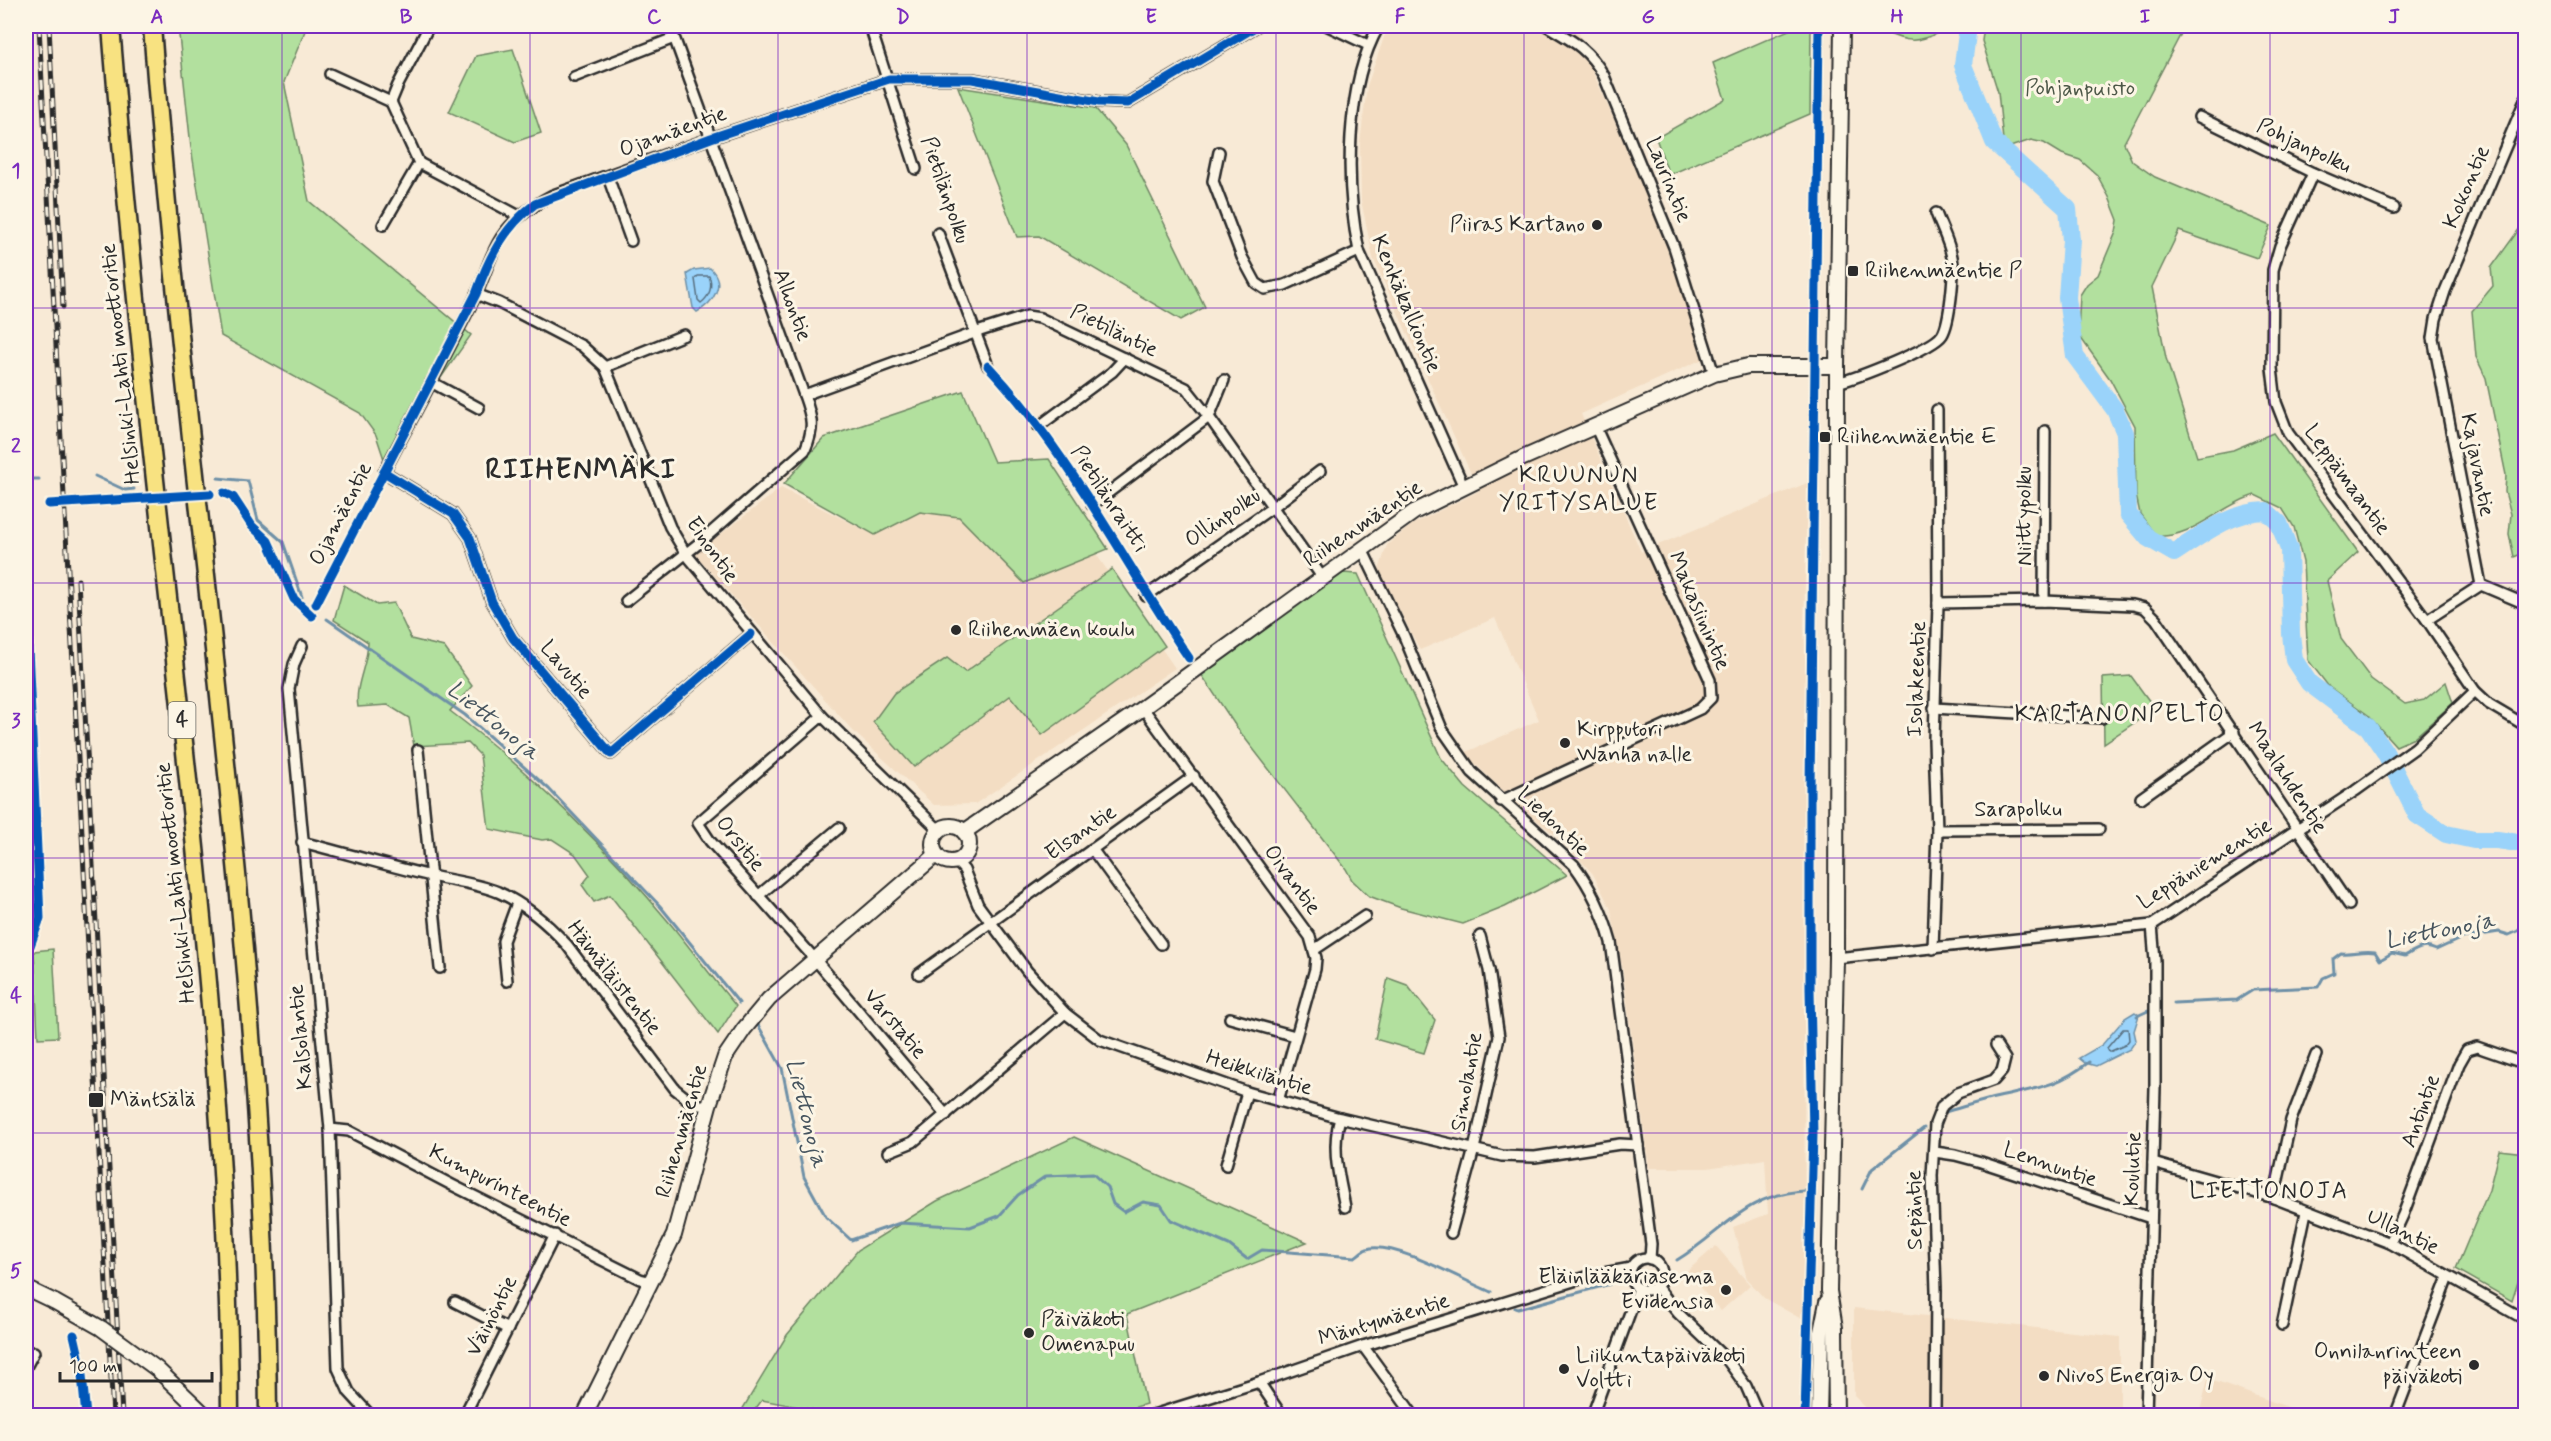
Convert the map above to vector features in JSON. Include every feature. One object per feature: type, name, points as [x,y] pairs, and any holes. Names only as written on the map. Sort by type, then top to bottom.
[{"type":"highway","name":"Helsinki-Lahti moottoritie","points":[[111,26],[123,177],[210,1002],[228,1309],[230,1416]]},
{"type":"highway","name":"4","points":[[152,26],[173,284],[225,742],[247,972],[263,1212],[268,1416]]},
{"type":"street","points":[[392,102],[398,85],[429,26]]},
{"type":"street","name":"Alhontie","points":[[626,601],[686,554],[805,450],[810,438],[812,419],[670,26]]},
{"type":"street","name":"Pietilänpolku","points":[[870,26],[889,79],[916,169]]},
{"type":"street","name":"Ojamäentie","points":[[384,472],[476,294],[501,238],[519,216],[535,204],[553,195],[711,138],[889,79],[972,79],[1099,102],[1128,103],[1257,26]]},
{"type":"street","points":[[1328,26],[1368,45]]},
{"type":"street","name":"Kenkäkalliontie","points":[[1379,26],[1368,45],[1356,102],[1349,177],[1353,224],[1359,251],[1463,486]]},
{"type":"street","name":"Laurintie","points":[[1547,26],[1578,44],[1594,58],[1604,76],[1650,183],[1674,247],[1714,375]]},
{"type":"street","points":[[1836,1416],[1834,1328],[1829,1291],[1836,958],[1837,366],[1842,26]]},
{"type":"street","points":[[574,77],[674,38]]},
{"type":"street","points":[[330,74],[392,102],[419,163],[519,216]]},
{"type":"street","name":"Kokontie","points":[[2445,291],[2526,98]]},
{"type":"street","name":"Pohjanpolku","points":[[2199,117],[2313,173],[2394,208]]},
{"type":"street","points":[[1219,152],[1213,181],[1242,257],[1256,283],[1265,289],[1285,285],[1359,251]]},
{"type":"street","points":[[383,225],[419,163]]},
{"type":"street","name":"Leppämaantie","points":[[2313,173],[2280,246],[2272,270],[2272,368],[2276,402],[2288,433],[2427,620],[2475,691],[2489,704],[2526,726]]},
{"type":"street","points":[[608,177],[631,241]]},
{"type":"street","points":[[1837,383],[1929,345],[1943,333],[1953,258],[1936,213]]},
{"type":"street","name":"Pietilänpolku","points":[[938,232],[988,366]]},
{"type":"street","name":"Kajavantie","points":[[2445,291],[2433,338],[2481,585]]},
{"type":"street","name":"Einontie","points":[[476,294],[499,303],[582,346],[605,367],[670,527],[686,554],[822,716],[939,830]]},
{"type":"street","name":"Pietiläntie","points":[[804,395],[977,332],[1027,316],[1040,318],[1186,388],[1322,577]]},
{"type":"street","points":[[605,367],[684,335]]},
{"type":"street","points":[[1038,426],[1112,372],[1125,358]]},
{"type":"street","name":"Riihenmäentie","points":[[964,832],[1143,708],[1414,512],[1463,486],[1714,375],[1748,366],[1837,366]]},
{"type":"street","points":[[1092,505],[1209,417],[1224,380]]},
{"type":"street","points":[[431,382],[479,408]]},
{"type":"street","name":"Isolakeentie","points":[[1933,949],[1937,830],[1934,708],[1938,603],[1937,410]]},
{"type":"street","name":"Makasiinintie","points":[[1501,801],[1700,709],[1711,698],[1710,680],[1595,426]]},
{"type":"street","name":"Niittypolku","points":[[2044,601],[2045,431]]},
{"type":"street","name":"Ollinpolku","points":[[1146,596],[1273,507],[1320,471]]},
{"type":"street","name":"Lavutie","points":[[384,472],[453,514],[470,538],[492,602],[513,638],[610,754],[751,634]]},
{"type":"street","name":"Liedontie","points":[[1362,549],[1404,636],[1442,729],[1472,772],[1501,801],[1575,865],[1605,920],[1611,942],[1652,1244],[1650,1259]]},
{"type":"street","points":[[2427,620],[2481,585],[2526,604]]},
{"type":"street","name":"Maalahdentie","points":[[1938,603],[2044,601],[2133,605],[2145,608],[2156,619],[2234,732],[2349,905]]},
{"type":"street","name":"Kalsolantie","points":[[302,646],[294,664],[289,689],[330,1129],[338,1368],[348,1392],[371,1416]]},
{"type":"street","name":"Leppäniementie","points":[[1836,958],[2152,925],[2297,830],[2415,748],[2475,691]]},
{"type":"street","name":"Oivantie","points":[[1143,708],[1310,937],[1314,950],[1315,969],[1278,1101]]},
{"type":"street","points":[[1934,708],[2102,718]]},
{"type":"street","name":"Orsitie","points":[[814,958],[710,841],[698,823],[822,716]]},
{"type":"street","points":[[2141,798],[2234,732]]},
{"type":"street","points":[[418,750],[440,968]]},
{"type":"street","name":"Elsantie","points":[[919,974],[1194,776]]},
{"type":"street","points":[[952,826],[964,832],[969,848],[963,858],[945,862],[936,855],[933,839],[939,830],[952,826]]},
{"type":"street","points":[[758,896],[839,828]]},
{"type":"street","name":"Sarapolku","points":[[1937,830],[2099,829]]},
{"type":"street","name":"Hämäläistentie","points":[[302,842],[432,876],[477,885],[499,892],[517,903],[555,932],[567,945],[675,1089],[695,1105],[709,1105]]},
{"type":"street","points":[[1092,849],[1161,944]]},
{"type":"street","name":"Riihenmäentie","points":[[584,1416],[674,1235],[709,1105],[725,1057],[744,1029],[770,999],[814,958],[936,855]]},
{"type":"street","name":"Heikkiläntie","points":[[957,861],[964,870],[978,905],[1027,971],[1065,1013],[1100,1040],[1278,1101],[1502,1156],[1535,1157],[1620,1144],[1638,1145]]},
{"type":"street","points":[[507,981],[503,941],[517,903]]},
{"type":"street","points":[[1314,950],[1365,916]]},
{"type":"street","name":"Koulutie","points":[[2146,1416],[2153,1163],[2155,961],[2152,925]]},
{"type":"street","name":"Simolantie","points":[[1451,1233],[1474,1149],[1499,1037],[1489,970],[1480,936]]},
{"type":"street","name":"Varstatie","points":[[814,958],[946,1115]]},
{"type":"street","points":[[888,1152],[913,1142],[1065,1013]]},
{"type":"street","points":[[1230,1018],[1295,1035]]},
{"type":"street","name":"Sepäntie","points":[[1935,1416],[1936,1290],[1932,1176],[1935,1124],[1942,1106],[1958,1093],[1994,1080],[2002,1071],[2005,1059],[1996,1045]]},
{"type":"street","name":"Antintie","points":[[2390,1243],[2403,1215],[2459,1064],[2467,1050],[2477,1047],[2526,1064]]},
{"type":"street","points":[[2274,1198],[2291,1120],[2316,1055]]},
{"type":"street","points":[[1226,1165],[1247,1092]]},
{"type":"street","points":[[1340,1118],[1335,1135],[1335,1161],[1345,1207]]},
{"type":"street","name":"Kumpurinteentie","points":[[330,1129],[349,1131],[640,1279],[652,1282]]},
{"type":"street","name":"Lennuntie","points":[[1935,1152],[1981,1162],[2151,1218]]},
{"type":"street","name":"Ullantie","points":[[2153,1163],[2274,1198],[2390,1243],[2526,1320]]},
{"type":"street","points":[[2282,1324],[2306,1212]]},
{"type":"street","name":"Väinöntie","points":[[464,1416],[555,1235]]},
{"type":"street","points":[[1641,1259],[1650,1259],[1658,1264],[1662,1273],[1656,1286],[1648,1290],[1639,1288],[1632,1282],[1631,1268],[1641,1259]]},
{"type":"street","name":"Mäntymäentie","points":[[1149,1416],[1259,1382],[1363,1346],[1593,1275],[1631,1268]]},
{"type":"street","points":[[2396,1416],[2448,1277]]},
{"type":"street","points":[[1656,1286],[1678,1313],[1728,1361],[1746,1386],[1759,1416]]},
{"type":"street","points":[[26,1288],[101,1328],[158,1369],[206,1416]]},
{"type":"street","points":[[1592,1416],[1639,1288]]},
{"type":"street","points":[[1820,1416],[1821,1332],[1829,1291]]},
{"type":"street","points":[[455,1302],[508,1329]]},
{"type":"street","points":[[1363,1346],[1414,1416]]},
{"type":"street","points":[[26,1367],[34,1352]]},
{"type":"street","points":[[1259,1382],[1282,1416]]},
{"type":"shaded area","points":[[1388,26],[1577,26],[1587,59],[1672,257],[1703,359],[1581,414],[1641,552],[1807,483],[1804,624],[1813,945],[1804,999],[1805,1321],[1764,1298],[1747,1279],[1733,1227],[1768,1214],[1765,1159],[1708,1168],[1649,1168],[1623,972],[1611,909],[1593,874],[1564,842],[1522,809],[1464,753],[1539,720],[1495,618],[1420,650],[1379,570],[1387,545],[1413,524],[1479,491],[1373,258],[1361,200],[1360,144],[1367,86]]},
{"type":"shaded area","name":"Riihenmäen koulu","points":[[781,488],[875,535],[920,512],[959,517],[1024,583],[1096,554],[1175,668],[975,804],[934,805],[854,732],[695,554]]},
{"type":"shaded area","points":[[1716,1246],[1750,1285],[1721,1311],[1686,1272]]},
{"type":"shaded area","points":[[1854,1308],[2120,1337],[2120,1415],[1873,1415],[1854,1396]]},
{"type":"shaded area","points":[[2208,1379],[2311,1415],[2199,1415]]},
{"type":"green space","points":[[178,26],[307,26],[284,82],[309,201],[471,335],[384,459],[376,435],[360,413],[221,336],[191,147]]},
{"type":"green space","points":[[1798,26],[1811,26],[1810,114],[1669,175],[1656,138],[1725,99],[1713,63]]},
{"type":"green space","points":[[1881,26],[1942,26],[1940,32],[1912,40],[1891,35],[1883,31]]},
{"type":"green space","name":"Pohjanpuisto","points":[[1984,26],[2185,26],[2124,143],[2132,161],[2155,177],[2271,226],[2257,258],[2179,231],[2152,287],[2166,358],[2197,457],[2233,450],[2273,433],[2358,552],[2327,581],[2341,639],[2371,679],[2405,704],[2424,700],[2446,682],[2453,703],[2414,738],[2396,746],[2368,715],[2329,687],[2308,660],[2303,562],[2294,527],[2282,508],[2255,495],[2230,506],[2194,527],[2169,536],[2156,536],[2140,514],[2136,495],[2135,426],[2110,379],[2078,334],[2080,295],[2087,284],[2098,275],[2116,232],[2118,220],[2097,175],[2080,160],[2062,154],[2044,143],[2031,140],[2007,148],[2003,140],[1998,92],[1982,41]]},
{"type":"green space","points":[[513,49],[541,133],[515,142],[449,112],[476,56]]},
{"type":"green space","points":[[958,87],[1095,108],[1126,145],[1205,307],[1181,320],[1039,236],[1017,237]]},
{"type":"green space","points":[[2525,221],[2526,552],[2514,557],[2509,534],[2511,514],[2505,492],[2506,475],[2486,378],[2476,357],[2472,311],[2493,286],[2491,268]]},
{"type":"green space","points":[[963,391],[994,462],[1049,459],[1108,549],[1024,583],[959,517],[920,512],[875,535],[784,484],[824,438]]},
{"type":"green space","points":[[1112,569],[1165,646],[1042,735],[1010,696],[914,767],[873,722],[894,693],[947,658],[965,672]]},
{"type":"green space","points":[[1343,573],[1358,574],[1441,758],[1465,787],[1567,875],[1505,907],[1463,924],[1401,908],[1369,896],[1352,880],[1346,869],[1237,728],[1201,674]]},
{"type":"green space","points":[[344,585],[377,605],[394,603],[411,639],[444,647],[472,686],[450,711],[510,759],[568,813],[673,927],[736,1006],[718,1034],[610,895],[594,902],[582,885],[590,875],[575,854],[552,839],[542,840],[489,829],[480,755],[468,743],[414,746],[409,718],[388,705],[358,707],[359,683],[368,642],[334,620]]},
{"type":"green space","points":[[2131,676],[2150,702],[2146,715],[2104,743],[2103,678]]},
{"type":"green space","points":[[53,949],[58,1037],[38,1038],[34,951]]},
{"type":"green space","points":[[1388,978],[1407,985],[1435,1020],[1424,1053],[1375,1039]]},
{"type":"green space","points":[[1074,1137],[1307,1242],[1127,1314],[1146,1404],[1109,1415],[846,1416],[762,1400],[751,1415],[739,1415],[787,1335],[858,1250],[937,1201]]},
{"type":"green space","points":[[2499,1150],[2525,1153],[2525,1260],[2512,1301],[2456,1269],[2489,1190]]},
{"type":"water","points":[[710,268],[715,274],[718,287],[708,304],[697,312],[693,308],[687,274],[694,270]]},
{"type":"water","points":[[2135,1012],[2139,1015],[2134,1031],[2136,1040],[2130,1049],[2096,1066],[2085,1063],[2079,1058],[2102,1045],[2125,1018]]},
{"type":"waterway","points":[[1968,26],[1963,65],[1994,142],[2068,209],[2071,240],[2067,298],[2075,356],[2115,410],[2125,433],[2128,514],[2148,538],[2174,553],[2229,520],[2253,512],[2266,511],[2279,523],[2289,549],[2291,634],[2294,660],[2309,683],[2368,727],[2385,752],[2417,815],[2446,834],[2474,840],[2526,844]]},
{"type":"waterway","name":"Liettonoja","points":[[26,475],[31,479],[39,479]]},
{"type":"waterway","name":"Liettonoja","points":[[95,476],[125,490],[134,489]]},
{"type":"waterway","name":"Liettonoja","points":[[218,478],[248,481],[258,520],[283,542],[302,597]]},
{"type":"waterway","name":"Liettonoja","points":[[327,619],[465,715],[549,789],[660,906],[739,1003]]},
{"type":"waterway","name":"Liettonoja","points":[[2174,1003],[2237,1000],[2253,990],[2318,987],[2323,978],[2334,973],[2333,959],[2341,953],[2375,952],[2380,960],[2392,953],[2405,956],[2424,947],[2436,950],[2462,938],[2499,932],[2509,935],[2518,931],[2526,923]]},
{"type":"waterway","name":"Liettonoja","points":[[2137,1016],[2148,1011]]},
{"type":"waterway","name":"Liettonoja","points":[[758,1025],[782,1068],[804,1177],[826,1217],[851,1240],[900,1223],[970,1227],[999,1216],[1018,1195],[1046,1176],[1093,1174],[1107,1187],[1113,1204],[1124,1212],[1143,1202],[1161,1205],[1171,1220],[1229,1245],[1247,1259],[1262,1250],[1355,1257],[1365,1250],[1379,1248],[1394,1250],[1429,1263],[1491,1292]]},
{"type":"waterway","name":"Liettonoja","points":[[1945,1112],[2046,1086],[2067,1077],[2089,1062]]},
{"type":"waterway","name":"Liettonoja","points":[[1862,1189],[1872,1169],[1924,1128]]},
{"type":"waterway","name":"Liettonoja","points":[[1677,1260],[1750,1207],[1766,1199],[1805,1191]]},
{"type":"waterway","name":"Liettonoja","points":[[1515,1308],[1610,1284]]},
{"type":"railway","points":[[39,26],[113,1416]]},
{"type":"railway","points":[[49,26],[63,307]]},
{"type":"railway","points":[[78,580],[122,1416]]},
{"type":"cycle path","points":[[316,604],[476,294],[498,244],[514,223],[535,204],[711,138],[889,79],[972,79],[1099,102],[1128,103],[1257,26]]},
{"type":"cycle path","points":[[1805,1416],[1813,1134],[1810,787],[1819,26]]},
{"type":"cycle path","name":"Pietilänraitti","points":[[988,366],[1017,399],[1070,471],[1189,658]]},
{"type":"cycle path","points":[[384,472],[453,514],[470,538],[492,602],[513,638],[611,754],[751,634]]},
{"type":"cycle path","points":[[224,493],[233,497],[252,526],[268,541],[294,599],[312,616]]},
{"type":"cycle path","points":[[49,504],[210,494]]},
{"type":"cycle path","points":[[26,602],[40,918],[30,946]]},
{"type":"cycle path","points":[[74,1335],[81,1365],[86,1416]]},
{"type":"place","name":"Piiras Kartano","points":[[1597,225]]},
{"type":"place","name":"Riihenmäentie P","points":[[1853,271]]},
{"type":"place","name":"Riihenmäentie E","points":[[1825,437]]},
{"type":"place","name":"Riihenmäen koulu","points":[[956,630]]},
{"type":"place","name":"Kirpputori Wanha nalle","points":[[1565,743]]},
{"type":"place","name":"Mäntsälä","points":[[96,1100]]},
{"type":"place","name":"Eläinlääkäriasema Evidensia","points":[[1726,1290]]},
{"type":"place","name":"Päiväkoti Omenapuu","points":[[1029,1333]]},
{"type":"place","name":"Onnilanrinteen päiväkoti","points":[[2474,1365]]},
{"type":"place","name":"Liikuntapäiväkoti Voltti","points":[[1564,1369]]},
{"type":"place","name":"Nivos Energia Oy","points":[[2044,1376]]},
{"type":"district","name":"RIIHENMÄKI","points":[[581,470]]},
{"type":"district","name":"KRUUNUN YRITYSALUE","points":[[1579,489]]},
{"type":"district","name":"KARTANONPELTO","points":[[2120,714]]},
{"type":"district","name":"LIETTONOJA","points":[[2269,1191]]}]
